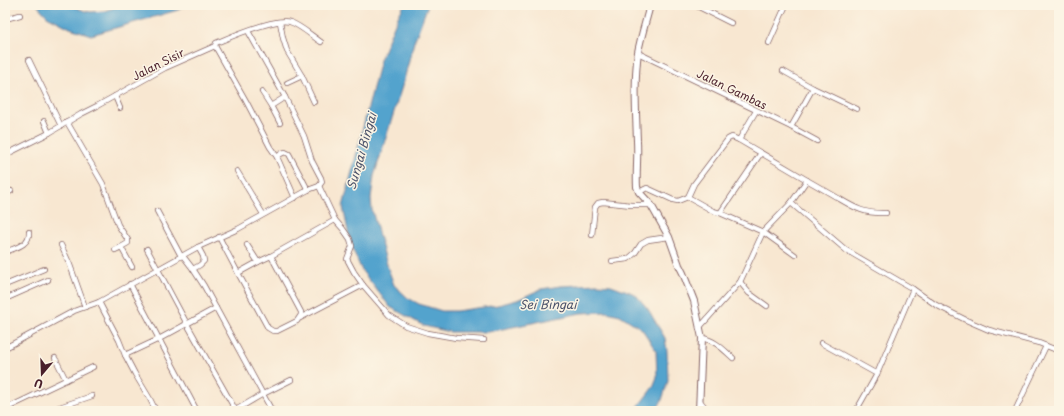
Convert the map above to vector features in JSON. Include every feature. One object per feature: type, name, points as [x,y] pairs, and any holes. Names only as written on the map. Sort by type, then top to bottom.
[{"type":"street","points":[[650,5],[638,53],[636,75],[637,187],[639,192],[651,205],[669,237],[694,301],[702,338],[699,411]]},
{"type":"street","points":[[695,5],[730,23]]},
{"type":"street","points":[[769,43],[786,5]]},
{"type":"street","points":[[5,19],[20,15]]},
{"type":"street","name":"Jalan Sisir","points":[[5,155],[49,133],[165,68],[215,46],[216,43],[258,26],[288,21],[294,23],[321,42]]},
{"type":"street","points":[[280,22],[287,51],[302,76],[314,102]]},
{"type":"street","points":[[5,348],[74,311],[99,302],[198,247],[238,229],[308,190],[319,186],[322,182],[321,178],[312,161],[304,136],[285,97],[248,31]]},
{"type":"street","points":[[215,46],[270,147],[278,157],[295,198]]},
{"type":"street","name":"Jalan Gambas","points":[[638,53],[817,141]]},
{"type":"street","points":[[29,60],[61,126]]},
{"type":"street","points":[[783,71],[857,109]]},
{"type":"street","points":[[287,83],[302,76]]},
{"type":"street","points":[[791,127],[814,88]]},
{"type":"street","points":[[262,92],[280,123]]},
{"type":"street","points":[[115,96],[120,108]]},
{"type":"street","points":[[271,106],[285,97]]},
{"type":"street","points":[[739,140],[756,110]]},
{"type":"street","points":[[44,121],[49,133]]},
{"type":"street","points":[[67,122],[103,184],[118,225],[128,240],[128,243],[115,250]]},
{"type":"street","points":[[639,192],[647,188],[678,201],[688,197],[694,184],[728,139],[732,137],[855,208],[876,214],[886,213]]},
{"type":"street","points":[[278,157],[280,154],[285,152],[289,154],[308,190]]},
{"type":"street","points":[[720,213],[761,153]]},
{"type":"street","points":[[237,171],[263,214]]},
{"type":"street","points":[[699,328],[740,282],[763,232],[791,203],[807,180]]},
{"type":"street","points":[[319,186],[335,220],[350,239],[352,246],[347,259],[354,272],[363,285],[389,315],[406,326],[428,333],[456,338],[484,340]]},
{"type":"street","points":[[5,194],[11,191]]},
{"type":"street","points":[[688,197],[713,211],[763,232],[795,256]]},
{"type":"street","points":[[592,235],[595,207],[598,203],[651,205]]},
{"type":"street","points":[[791,203],[846,250],[913,289],[936,305],[989,330],[1039,343],[1059,351]]},
{"type":"street","points":[[157,211],[182,256],[204,286],[272,411]]},
{"type":"street","points":[[238,273],[335,220]]},
{"type":"street","points":[[5,252],[25,243],[29,237],[29,232]]},
{"type":"street","points":[[219,237],[270,330],[277,331],[363,285]]},
{"type":"street","points":[[612,261],[628,260],[641,244],[648,240],[669,237]]},
{"type":"street","points":[[61,245],[85,307]]},
{"type":"street","points":[[247,245],[258,262]]},
{"type":"street","points":[[121,247],[132,267]]},
{"type":"street","points":[[193,269],[204,261],[198,247]]},
{"type":"street","points":[[147,249],[157,270],[235,411],[263,394],[291,380]]},
{"type":"street","points":[[271,256],[301,312],[300,318]]},
{"type":"street","points":[[5,285],[44,269]]},
{"type":"street","points":[[5,299],[48,280]]},
{"type":"street","points":[[740,282],[749,292],[767,306]]},
{"type":"street","points":[[130,284],[197,411]]},
{"type":"street","points":[[856,411],[877,374],[913,289]]},
{"type":"street","points":[[99,302],[120,340],[125,355],[156,411]]},
{"type":"street","points":[[125,355],[159,339],[216,308]]},
{"type":"street","points":[[702,338],[716,343],[732,358]]},
{"type":"street","points":[[821,343],[877,374]]},
{"type":"street","points":[[1015,411],[1046,346]]},
{"type":"street","points":[[55,358],[66,380]]},
{"type":"street","points":[[5,409],[93,367]]},
{"type":"street","points":[[48,411],[92,396]]},
{"type":"street","points":[[700,401],[708,411]]},
{"type":"water","points":[[37,5],[70,5],[91,12],[104,11],[122,5],[187,5],[178,10],[91,35],[70,28],[47,16]]},
{"type":"water","name":"Sei Bingai","points":[[404,5],[428,5],[414,42],[404,80],[374,176],[371,198],[372,210],[394,285],[408,298],[419,304],[442,311],[456,311],[498,305],[517,300],[541,289],[561,286],[598,284],[611,285],[630,292],[636,295],[648,309],[665,338],[668,381],[662,400],[656,411],[632,411],[637,408],[653,387],[657,377],[656,351],[642,329],[620,315],[607,312],[581,313],[488,332],[450,332],[424,326],[390,307],[362,271],[351,246],[343,207],[380,60]]},
{"type":"water label","name":"Sungai Bingai","points":[[361,151]]}]
